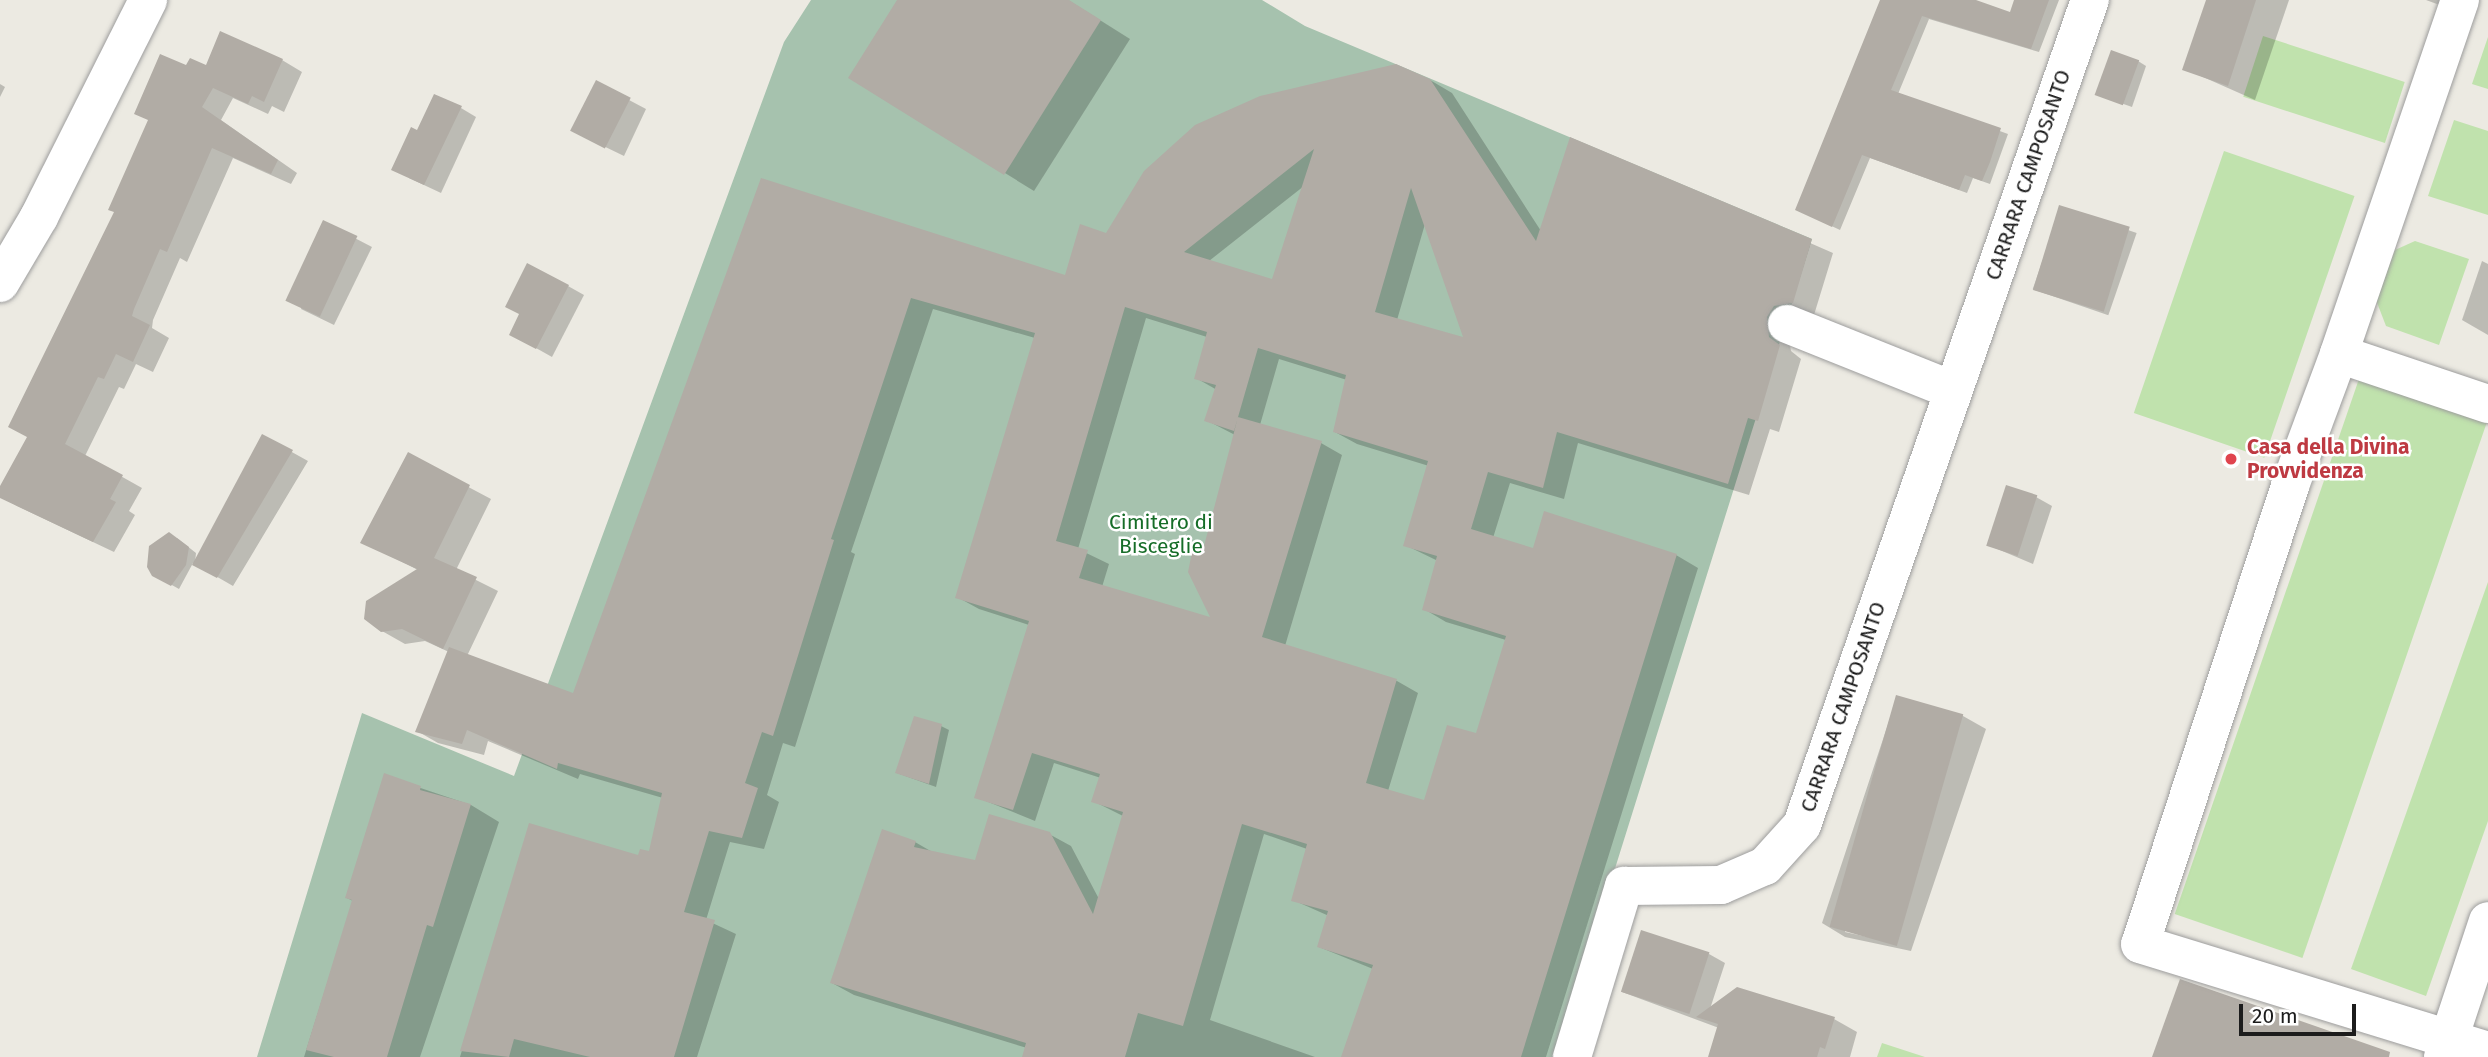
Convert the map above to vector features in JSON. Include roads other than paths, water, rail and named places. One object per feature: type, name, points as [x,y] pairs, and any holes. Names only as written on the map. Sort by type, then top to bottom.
[{"type":"lane","points":[[0,283],[39,217],[148,0]]},
{"type":"lane","name":"CARRARA CAMPOSANTO","points":[[1572,1057],[1624,886],[1721,885],[1765,866],[1802,825],[1952,390],[2091,0]]},
{"type":"lane","points":[[2460,0],[2339,354],[2291,483],[2140,944],[2446,1048],[2488,1051]]},
{"type":"lane","points":[[1787,324],[1952,390]]},
{"type":"lane","points":[[2339,354],[2488,404]]},
{"type":"lane","points":[[2446,1048],[2488,921]]},
{"type":"place","name":"Casa della Divina Provvidenza","points":[[2231,459]]},
{"type":"park label","name":"Cimitero di Bisceglie","points":[[1161,534]]}]
